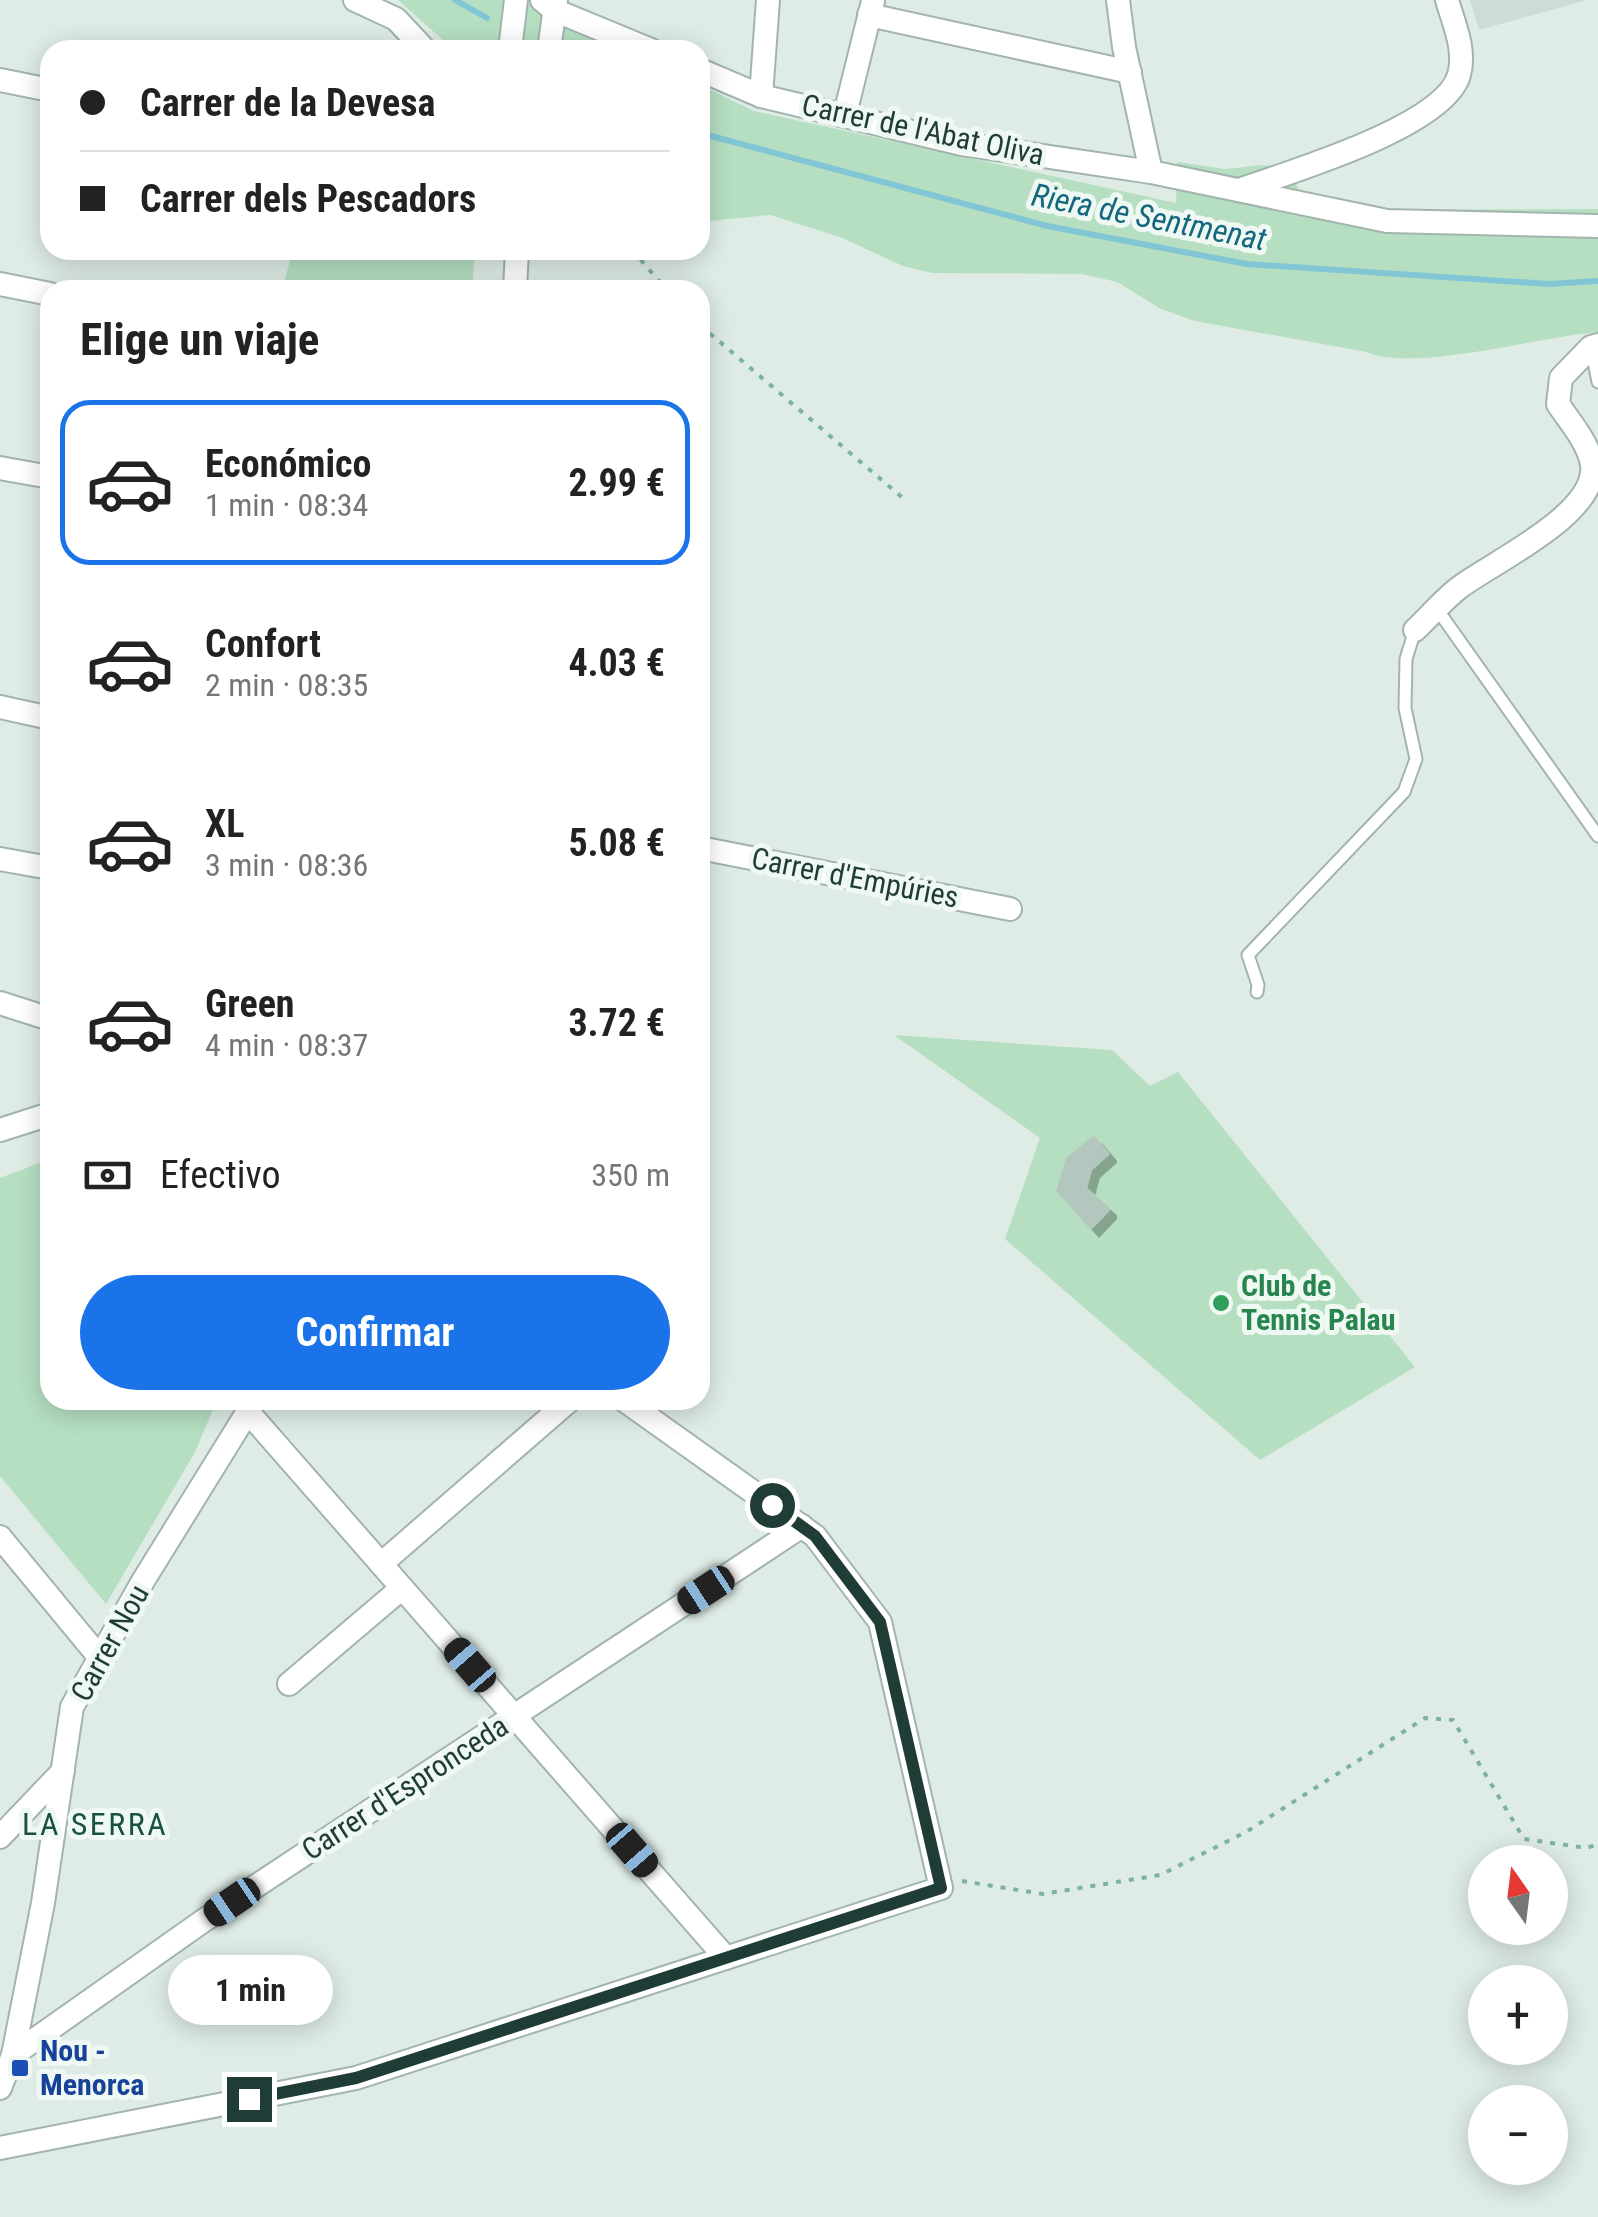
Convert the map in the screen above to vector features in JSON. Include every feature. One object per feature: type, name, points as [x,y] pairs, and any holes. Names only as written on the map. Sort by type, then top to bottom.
[{"type":"street","points":[[355,0],[396,19],[416,40]]},
{"type":"street","points":[[511,40],[516,0]]},
{"type":"street","points":[[760,96],[768,0]]},
{"type":"street","points":[[1118,0],[1151,172]]},
{"type":"street","points":[[1238,190],[1364,146],[1443,100],[1454,88],[1462,57],[1447,0]]},
{"type":"street","points":[[549,40],[551,3],[630,40]]},
{"type":"street","points":[[845,114],[871,8],[1130,72]]},
{"type":"street","name":"Carrer de l'Abat Oliva","points":[[710,74],[760,96],[962,144],[1151,172],[1387,222],[1598,226]]},
{"type":"street","points":[[0,80],[40,88]]},
{"type":"street","points":[[0,284],[40,292]]},
{"type":"street","points":[[1415,630],[1458,588],[1571,512],[1588,484],[1592,466],[1558,404],[1561,378],[1594,346]]},
{"type":"street","points":[[0,468],[40,476]]},
{"type":"street","points":[[0,707],[40,716]]},
{"type":"street","name":"Carrer d'Empúries","points":[[710,850],[1010,909]]},
{"type":"street","points":[[0,859],[40,866]]},
{"type":"street","points":[[0,1003],[40,1016]]},
{"type":"street","points":[[0,1130],[40,1117]]},
{"type":"street","name":"Carrer Nou","points":[[0,2088],[13,2055],[43,1902],[72,1706],[143,1580],[250,1410]]},
{"type":"street","points":[[254,1410],[381,1564],[726,1958]]},
{"type":"street","points":[[381,1564],[558,1410]]},
{"type":"street","points":[[0,2148],[356,2078],[940,1884],[880,1622],[815,1536],[638,1410]]},
{"type":"street","name":"Carrer d'Espronceda","points":[[13,2055],[203,1922],[802,1526]]},
{"type":"street","points":[[0,1537],[100,1658]]},
{"type":"street","points":[[289,1684],[402,1588]]},
{"type":"street","points":[[0,1837],[63,1772]]},
{"type":"lane","points":[[1594,346],[1598,382]]},
{"type":"lane","points":[[1437,609],[1598,836]]},
{"type":"lane","points":[[1257,992],[1248,955],[1404,792],[1416,759],[1406,708],[1406,659],[1415,630]]},
{"type":"path","points":[[641,260],[658,280]]},
{"type":"path","points":[[710,333],[904,498]]},
{"type":"path","points":[[940,1884],[1043,1894],[1160,1875],[1246,1832],[1425,1718],[1453,1720],[1524,1839],[1587,1848],[1598,1844]]},
{"type":"shaded area","points":[[1470,0],[1587,0],[1479,30]]},
{"type":"green space","points":[[398,0],[524,0],[607,40],[443,40]]},
{"type":"green space","points":[[710,90],[754,111],[1176,203],[1177,162],[1226,169],[1281,167],[1300,194],[1383,210],[1598,209],[1598,332],[1445,356],[1388,357],[1195,321],[1161,309],[1117,282],[1082,274],[932,273],[903,266],[840,237],[770,215],[710,221]]},
{"type":"green space","points":[[290,260],[474,260],[473,280],[285,280]]},
{"type":"green space","name":"Club de Tennis Palau","points":[[894,1035],[1112,1050],[1150,1086],[1178,1072],[1415,1367],[1260,1460],[1005,1239],[1040,1138]]},
{"type":"green space","points":[[40,1163],[40,1410],[213,1410],[195,1452],[106,1604],[0,1476],[0,1178]]},
{"type":"building","points":[[1094,1135],[1110,1154],[1092,1170],[1087,1188],[1111,1209],[1091,1230],[1056,1191],[1066,1158]]},
{"type":"waterway","name":"Riera de Sentmenat","points":[[455,0],[487,18]]},
{"type":"waterway","name":"Riera de Sentmenat","points":[[710,136],[1047,226],[1247,264],[1549,284],[1598,281]]},
{"type":"place","name":"Club de Tennis Palau","points":[[1221,1303]]},
{"type":"place","name":"Nou - Menorca","points":[[20,2068]]},
{"type":"district","name":"LA SERRA","points":[[95,1824]]},
{"type":"route","points":[[249,2099],[356,2078],[941,1888],[880,1622],[815,1536],[772,1505]]}]
